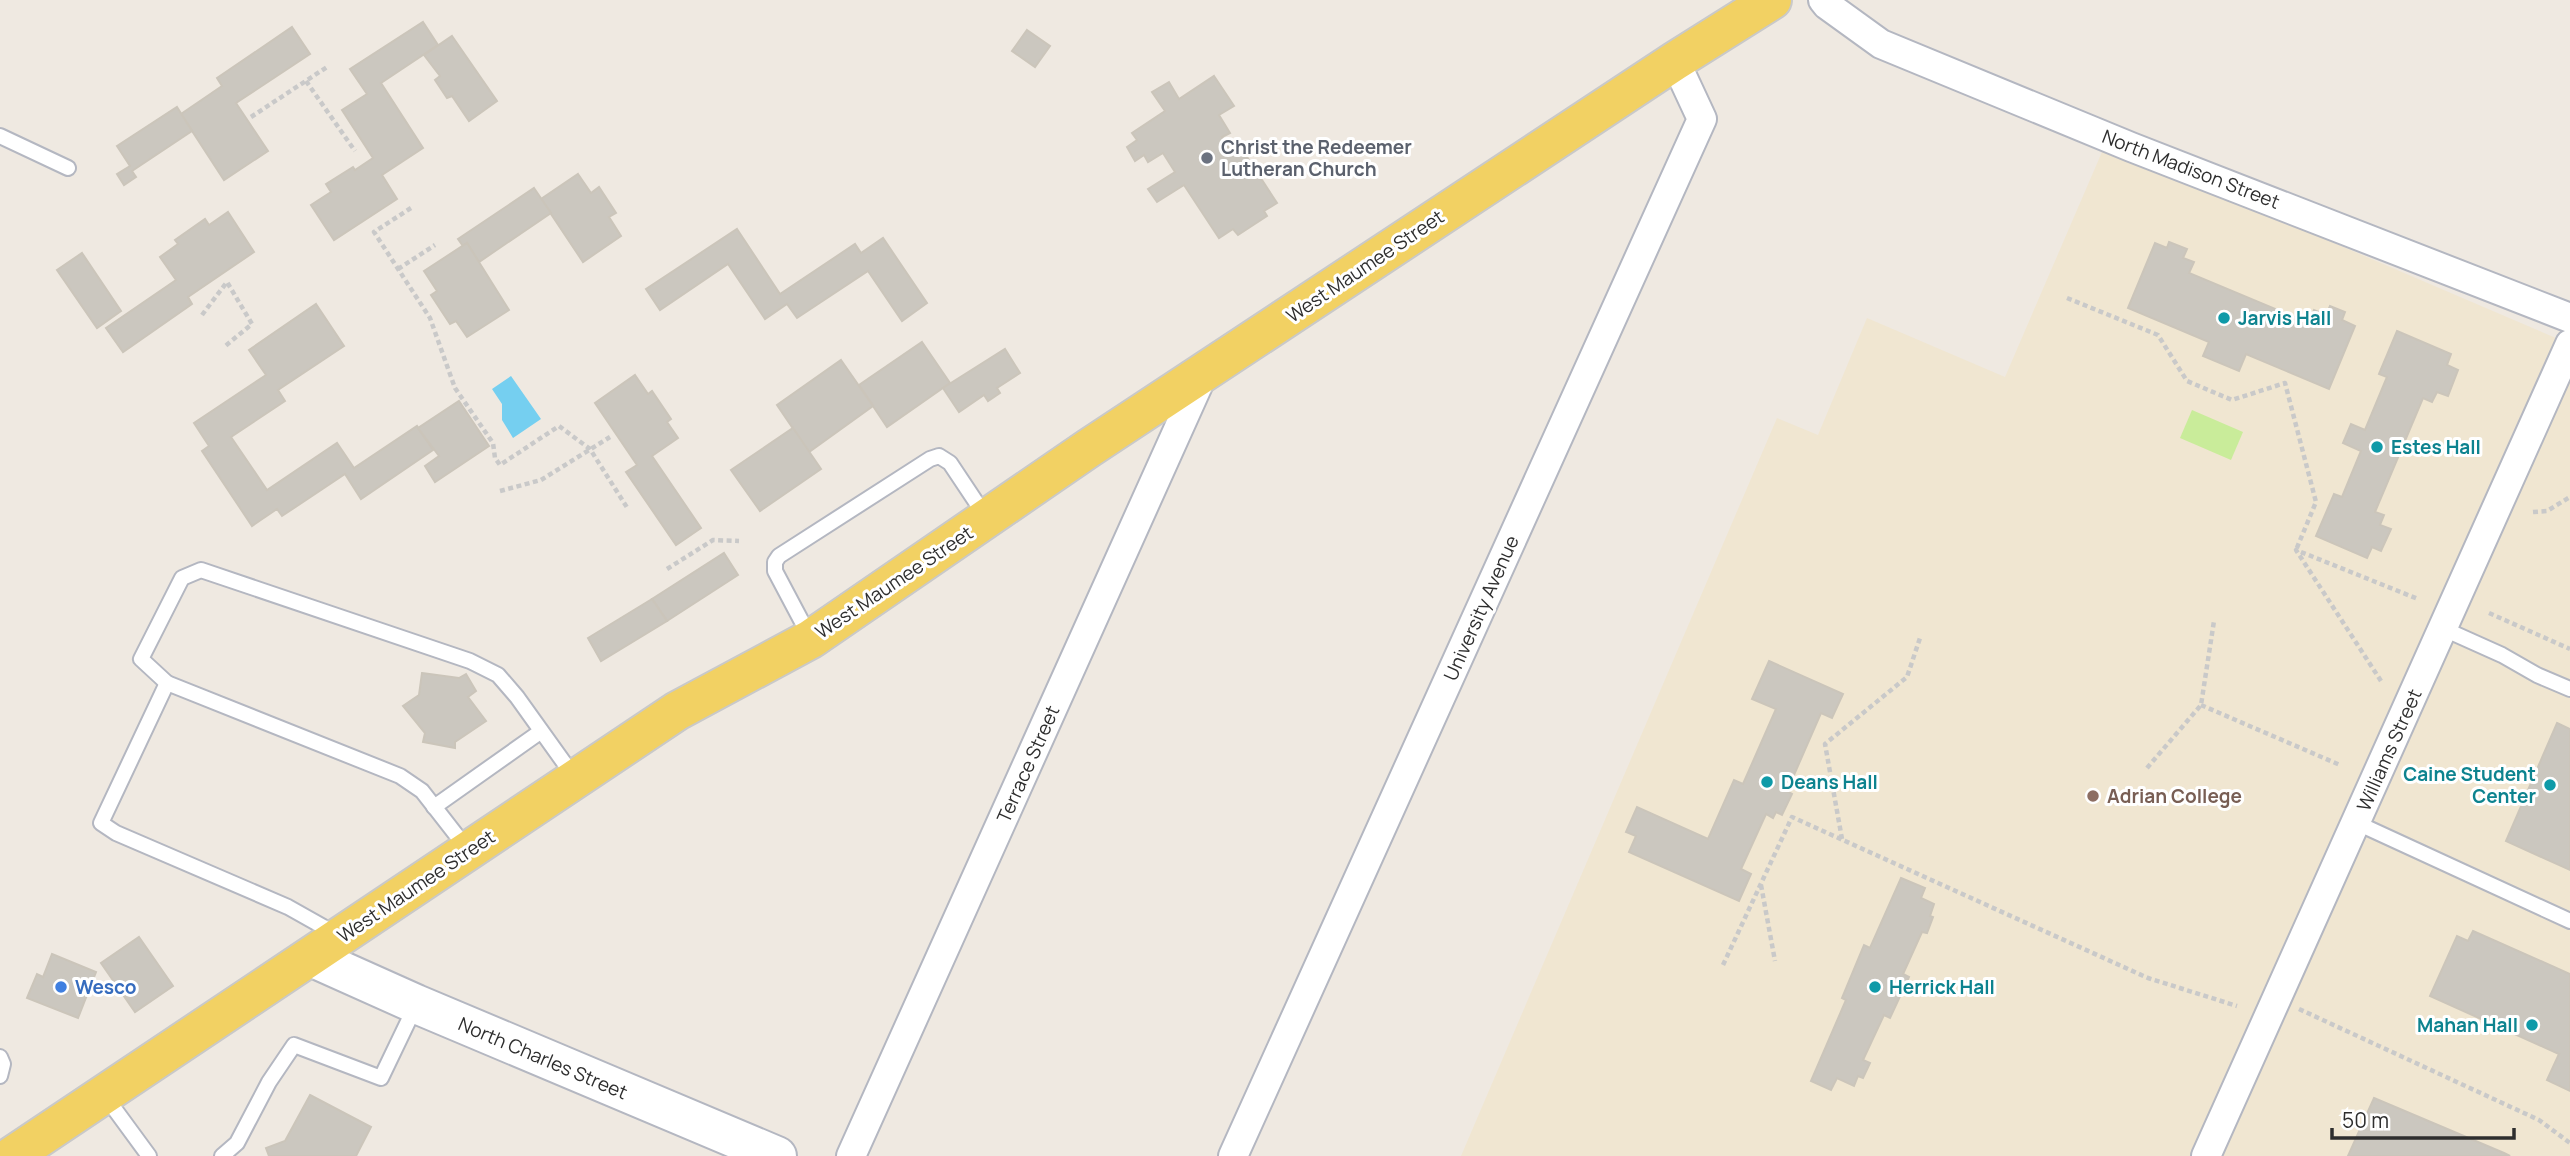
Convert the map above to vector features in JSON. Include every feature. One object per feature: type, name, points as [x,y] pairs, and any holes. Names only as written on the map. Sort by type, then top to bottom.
[{"type":"main road","name":"West Maumee Street","points":[[12,1156],[677,711],[811,639],[1204,372],[1675,61],[1772,0]]},
{"type":"street","name":"North Madison Street","points":[[1823,0],[1881,44],[2131,147],[2570,318]]},
{"type":"street","name":"University Avenue","points":[[1233,1156],[1702,119],[1675,61]]},
{"type":"street","name":"Williams Street","points":[[2206,1156],[2570,344]]},
{"type":"street","name":"Terrace Street","points":[[851,1156],[1204,372]]},
{"type":"street","name":"North Charles Street","points":[[326,947],[416,1004],[777,1156]]},
{"type":"lane","points":[[0,136],[68,168]]},
{"type":"lane","points":[[811,639],[775,571],[775,562],[779,556],[930,459],[939,456],[950,463],[986,519]]},
{"type":"lane","points":[[468,851],[422,791],[400,776],[167,683],[141,659],[182,578],[201,570],[470,661],[498,675],[576,779]]},
{"type":"lane","points":[[2444,629],[2570,689]]},
{"type":"lane","points":[[167,683],[102,823],[116,833],[288,907],[326,947]]},
{"type":"lane","points":[[435,807],[540,732]]},
{"type":"lane","points":[[2357,823],[2570,921]]},
{"type":"lane","points":[[222,1156],[237,1143],[269,1082],[294,1045],[381,1078],[416,1004]]},
{"type":"lane","points":[[0,1058],[3,1064],[0,1076]]},
{"type":"lane","points":[[104,1095],[149,1156]]},
{"type":"path","points":[[251,117],[327,67]]},
{"type":"path","points":[[306,81],[355,151]]},
{"type":"path","points":[[411,208],[374,232],[430,318],[455,388],[493,443],[495,458],[500,465],[559,426],[590,449],[628,509]]},
{"type":"path","points":[[398,269],[435,245]]},
{"type":"path","points":[[202,315],[227,282],[253,324],[224,347]]},
{"type":"path","points":[[2067,298],[2158,335],[2187,381],[2232,400],[2285,383],[2316,502],[2296,550]]},
{"type":"path","points":[[499,491],[541,480],[610,437]]},
{"type":"path","points":[[2533,512],[2547,511],[2570,497]]},
{"type":"path","points":[[667,569],[713,540],[739,541]]},
{"type":"path","points":[[2296,550],[2418,599]]},
{"type":"path","points":[[2296,550],[2381,681]]},
{"type":"path","points":[[2489,613],[2570,649]]},
{"type":"path","points":[[2147,768],[2201,705],[2214,621]]},
{"type":"path","points":[[1842,840],[1825,744],[1907,677],[1920,638]]},
{"type":"path","points":[[2201,705],[2340,765]]},
{"type":"path","points":[[1723,965],[1792,817],[2148,978],[2237,1006]]},
{"type":"path","points":[[1761,884],[1775,961]]},
{"type":"path","points":[[2294,1007],[2539,1120],[2570,1143]]},
{"type":"shaded area","name":"Adrian College","points":[[2105,145],[2570,344],[2570,1156],[1461,1156],[1777,418],[1818,435],[1867,318],[2005,377]]},
{"type":"green space","points":[[2192,410],[2243,432],[2231,460],[2180,438]]},
{"type":"water","points":[[511,376],[541,419],[513,438],[502,420],[502,404],[492,389]]},
{"type":"building","points":[[423,22],[438,45],[381,83],[423,148],[382,175],[397,199],[334,240],[311,205],[331,192],[326,184],[373,158],[342,110],[367,94],[350,69]]},
{"type":"building","points":[[292,27],[310,54],[236,103],[268,151],[224,180],[181,114],[222,86],[217,78]]},
{"type":"building","points":[[1027,30],[1050,46],[1035,67],[1012,51]]},
{"type":"building","points":[[452,36],[497,101],[469,121],[452,96],[447,98],[435,80],[440,76],[424,55]]},
{"type":"building","name":"Christ the Redeemer Lutheran Church","points":[[1214,76],[1234,106],[1219,115],[1230,133],[1222,137],[1231,151],[1240,146],[1277,203],[1264,211],[1267,216],[1238,235],[1233,229],[1219,238],[1184,185],[1157,202],[1148,189],[1175,172],[1163,153],[1148,162],[1144,155],[1135,161],[1127,147],[1137,140],[1132,133],[1165,111],[1152,92],[1169,82],[1179,99]]},
{"type":"building","points":[[177,107],[192,131],[132,171],[136,177],[124,185],[117,174],[130,166],[117,146]]},
{"type":"building","points":[[578,174],[591,193],[599,187],[616,213],[609,217],[621,236],[583,262],[541,199]]},
{"type":"building","points":[[534,188],[551,213],[479,262],[467,243],[463,246],[458,239]]},
{"type":"building","points":[[228,212],[254,252],[188,297],[192,304],[123,352],[106,328],[176,280],[160,257],[178,244],[175,240],[205,219],[209,225]]},
{"type":"building","points":[[737,229],[780,294],[855,244],[861,253],[883,238],[927,303],[902,321],[868,271],[797,318],[787,304],[765,319],[728,264],[660,310],[646,289]]},
{"type":"building","name":"Jarvis Hall","points":[[2169,242],[2187,249],[2183,258],[2194,262],[2189,273],[2309,323],[2314,310],[2326,315],[2330,306],[2345,312],[2342,320],[2355,326],[2329,389],[2246,354],[2239,371],[2203,356],[2209,342],[2128,308],[2155,243],[2167,248]]},
{"type":"building","points":[[467,243],[509,310],[467,337],[456,321],[450,324],[431,295],[437,291],[424,271]]},
{"type":"building","points":[[82,253],[121,311],[97,328],[57,270]]},
{"type":"building","points":[[316,304],[344,346],[278,390],[285,401],[231,437],[267,490],[337,443],[354,468],[417,426],[433,450],[361,499],[345,474],[282,516],[277,509],[252,526],[202,451],[209,446],[194,423],[266,375],[249,350]]},
{"type":"building","name":"Estes Hall","points":[[2397,331],[2451,354],[2447,365],[2458,370],[2448,396],[2437,392],[2432,402],[2423,398],[2375,512],[2384,515],[2380,525],[2391,529],[2381,551],[2372,547],[2367,558],[2316,536],[2334,494],[2342,497],[2361,451],[2343,443],[2351,424],[2365,430],[2387,377],[2379,374]]},
{"type":"building","points":[[922,342],[950,383],[887,427],[859,385]]},
{"type":"building","points":[[1005,349],[1020,373],[997,388],[1000,393],[988,401],[984,395],[959,412],[943,388]]},
{"type":"building","points":[[841,360],[873,406],[809,452],[777,405]]},
{"type":"building","points":[[635,375],[648,394],[652,391],[671,419],[667,422],[678,438],[652,456],[701,528],[676,545],[626,472],[637,465],[595,403]]},
{"type":"building","points":[[459,401],[489,446],[435,482],[425,466],[439,456],[418,428]]},
{"type":"building","points":[[793,428],[821,469],[760,511],[731,470]]},
{"type":"building","points":[[724,553],[738,575],[667,621],[652,599]]},
{"type":"building","points":[[652,599],[667,621],[601,661],[588,638]]},
{"type":"building","name":"Deans Hall","points":[[1769,661],[1843,694],[1832,718],[1821,713],[1787,791],[1792,794],[1782,815],[1776,812],[1773,818],[1766,814],[1741,869],[1751,874],[1739,901],[1629,852],[1636,836],[1626,832],[1637,807],[1708,839],[1734,780],[1743,784],[1776,709],[1752,699]]},
{"type":"building","points":[[422,673],[459,678],[466,674],[476,691],[468,697],[486,721],[455,742],[455,748],[423,742],[425,733],[403,706],[419,695]]},
{"type":"building","name":"Caine Student Center","points":[[2557,723],[2570,729],[2570,870],[2506,841]]},
{"type":"building","name":"Herrick Hall","points":[[1901,878],[1925,888],[1921,898],[1934,904],[1930,916],[1933,917],[1927,933],[1922,932],[1903,974],[1909,977],[1890,1018],[1884,1015],[1863,1060],[1870,1063],[1863,1078],[1858,1076],[1854,1086],[1837,1078],[1831,1090],[1811,1081],[1846,1000],[1842,998],[1864,945],[1870,948]]},
{"type":"building","name":"Mahan Hall","points":[[2473,931],[2570,974],[2570,1091],[2547,1080],[2559,1054],[2430,996],[2457,936],[2468,941]]},
{"type":"building","points":[[139,937],[173,986],[135,1012],[101,963]]},
{"type":"building","name":"Wesco","points":[[52,954],[96,972],[78,1018],[27,998],[37,974],[43,977]]},
{"type":"building","points":[[310,1095],[371,1127],[356,1156],[269,1156],[266,1148],[285,1141]]},
{"type":"building","points":[[2374,1098],[2504,1153],[2510,1156],[2348,1156]]},
{"type":"place","name":"Christ the Redeemer Lutheran Church","points":[[1207,158]]},
{"type":"place","name":"Jarvis Hall","points":[[2224,318]]},
{"type":"place","name":"Estes Hall","points":[[2377,447]]},
{"type":"place","name":"Deans Hall","points":[[1767,782]]},
{"type":"place","name":"Caine Student Center","points":[[2550,785]]},
{"type":"place","name":"Adrian College","points":[[2093,796]]},
{"type":"place","name":"Wesco","points":[[61,987]]},
{"type":"place","name":"Herrick Hall","points":[[1875,987]]},
{"type":"place","name":"Mahan Hall","points":[[2532,1025]]}]
